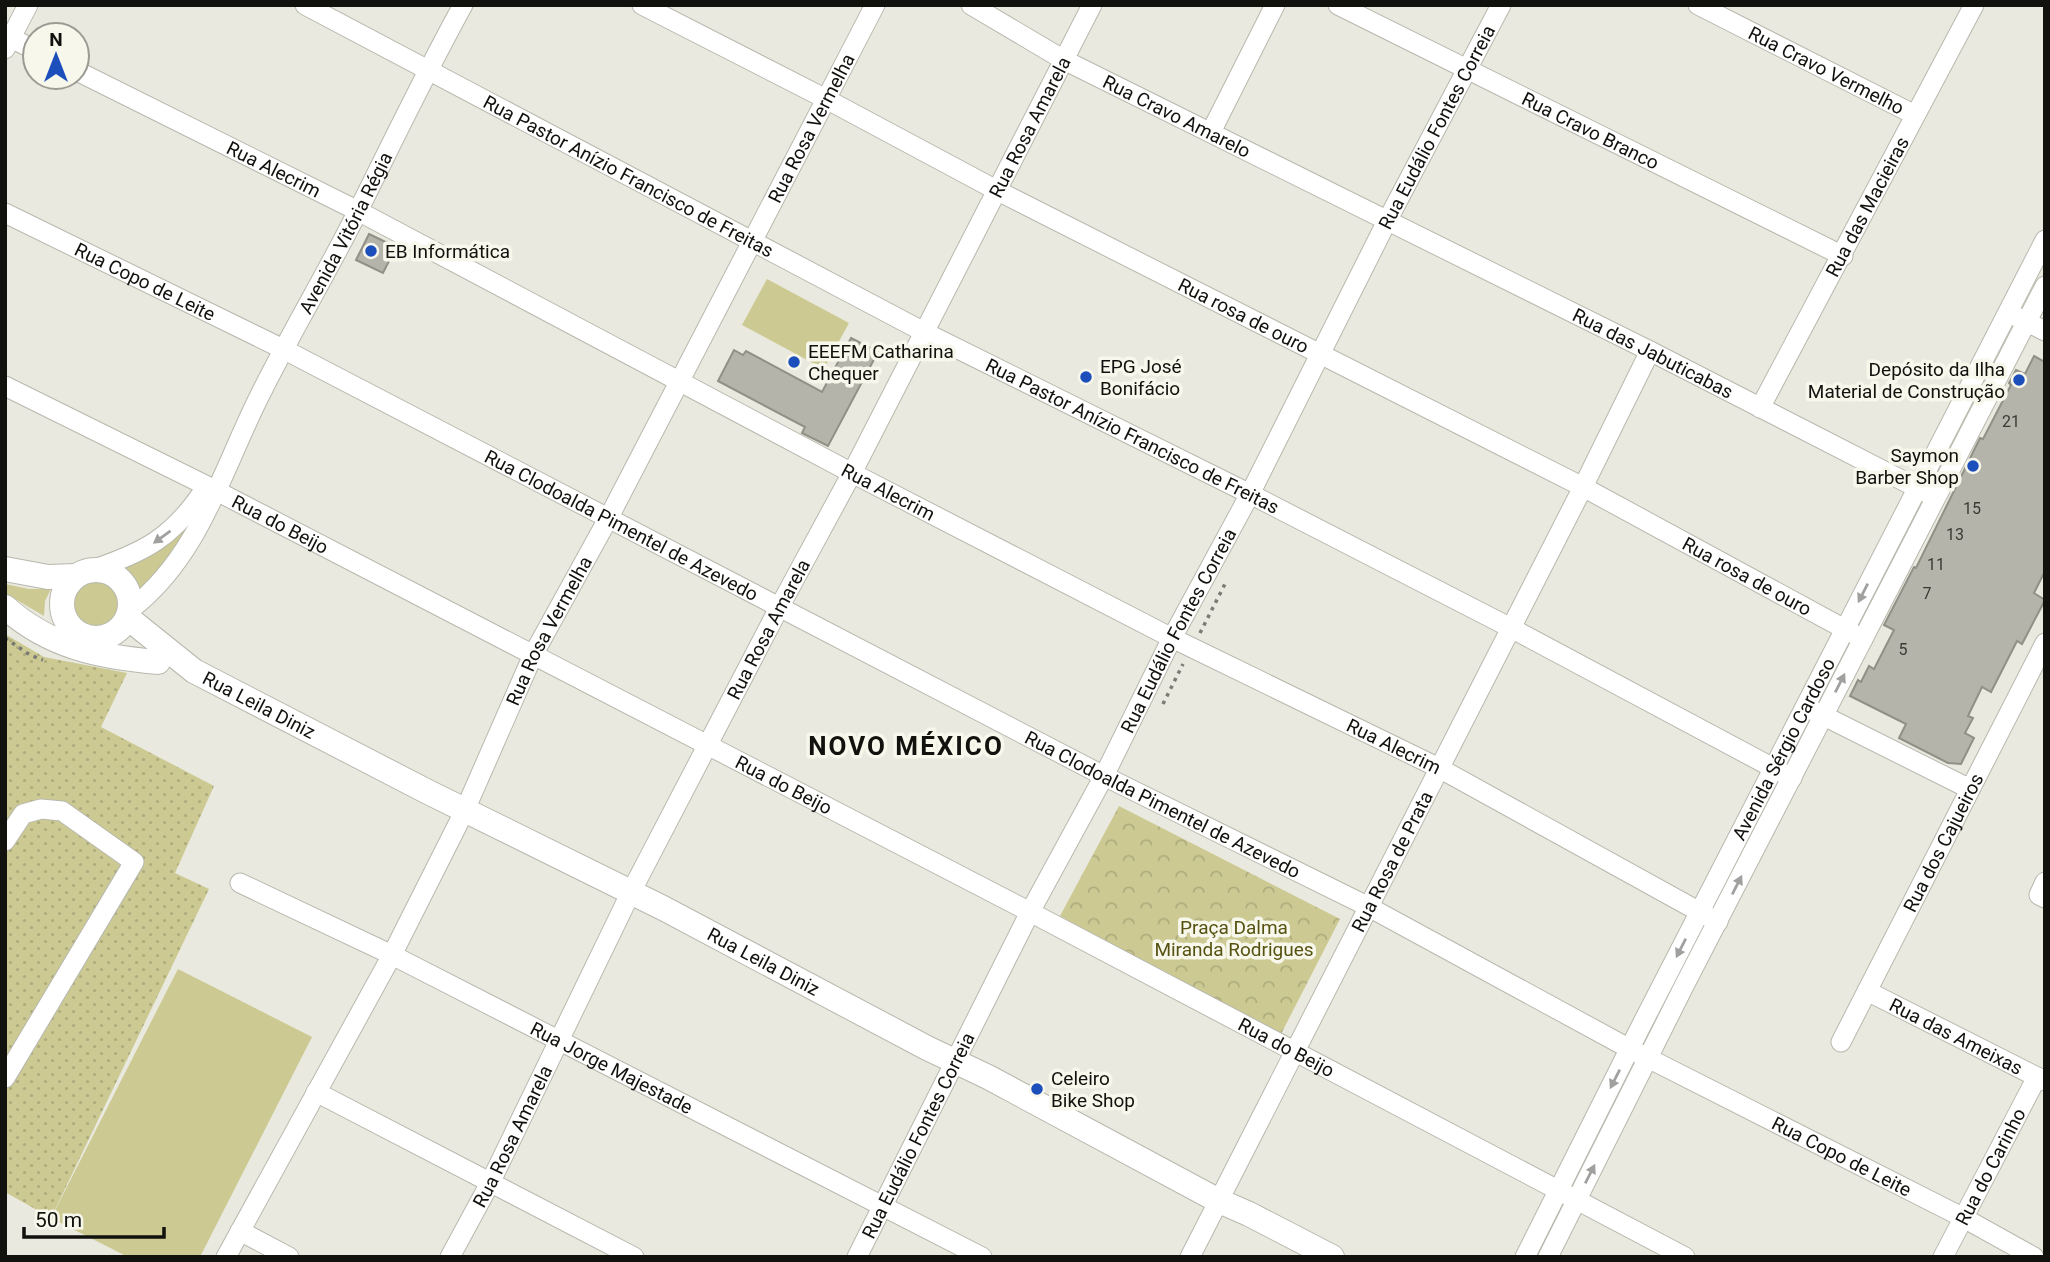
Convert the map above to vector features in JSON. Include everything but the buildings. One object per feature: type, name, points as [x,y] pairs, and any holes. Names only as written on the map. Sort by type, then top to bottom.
[{"type":"main road","points":[[5,569],[48,577],[99,570],[120,579],[131,598],[130,613],[116,633],[107,637],[80,634],[64,617],[62,602],[66,588],[82,574]]},
{"type":"main road","name":"Rua Leila Diniz","points":[[5,599],[36,618],[158,662],[194,671],[631,892],[1217,1200],[1332,1257]]},
{"type":"main road","points":[[5,607],[24,624],[65,645],[114,658],[158,662]]},
{"type":"main road","name":"Rua Leila Diniz","points":[[130,613],[194,671]]},
{"type":"street","points":[[7,41],[28,5]]},
{"type":"street","name":"Rua Pastor Anízio Francisco de Freitas","points":[[305,5],[924,332],[1250,494],[1511,628],[1791,778]]},
{"type":"street","name":"Avenida Vitória Régia","points":[[130,613],[161,582],[181,556],[283,349],[358,211],[428,69],[463,5]]},
{"type":"street","name":"Rua rosa de ouro","points":[[642,5],[998,191],[1583,487],[1863,639]]},
{"type":"street","name":"Rua Rosa Vermelha","points":[[226,1257],[392,955],[465,810],[533,655],[608,517],[875,5]]},
{"type":"street","name":"Rua Cravo Amarelo","points":[[971,5],[1064,60],[1387,221]]},
{"type":"street","name":"Rua Rosa Amarela","points":[[450,1257],[490,1182],[631,892],[852,473],[1092,5]]},
{"type":"street","points":[[1211,132],[1275,5]]},
{"type":"street","name":"Rua Cravo Branco","points":[[1338,5],[1843,256]]},
{"type":"street","name":"Rua Eudálio Fontes Correia","points":[[857,1257],[1030,912],[1104,776],[1172,638],[1250,494],[1387,221],[1501,5]]},
{"type":"street","name":"Rua Cravo Vermelho","points":[[1698,5],[1915,115]]},
{"type":"street","name":"Rua das Macieiras","points":[[1760,408],[1974,5]]},
{"type":"street","name":"Rua Alecrim","points":[[91,78],[358,211],[852,473],[1172,638],[1438,768],[1718,922]]},
{"type":"street","name":"Rua Copo de Leite","points":[[5,212],[283,349]]},
{"type":"street","name":"Rua das Jabuticabas","points":[[1387,221],[1650,351],[1936,498]]},
{"type":"street","name":"Avenida Sérgio Cardoso","points":[[1525,1257],[2045,240]]},
{"type":"street","name":"Avenida Sérgio Cardoso","points":[[1548,1257],[1684,986],[2045,286]]},
{"type":"street","points":[[2007,313],[2045,331]]},
{"type":"street","name":"Rua Clodoalda Pimentel de Azevedo","points":[[283,349],[1104,776],[1367,906],[1630,1049]]},
{"type":"street","name":"Rua Rosa de Prata","points":[[1190,1257],[1650,351]]},
{"type":"street","points":[[1975,375],[1994,385]]},
{"type":"street","name":"Rua do Beijo","points":[[5,386],[212,489],[708,745],[1577,1200]]},
{"type":"street","name":"Avenida Vitória Régia","points":[[82,574],[125,557],[166,536],[212,489]]},
{"type":"street","points":[[1880,560],[1899,570]]},
{"type":"street","name":"Rua dos Cajueiros","points":[[1840,1042],[2043,652]]},
{"type":"street","points":[[1805,706],[1970,789]]},
{"type":"street","points":[[5,841],[23,814],[41,809],[62,811],[134,862],[5,1079]]},
{"type":"street","name":"Rua Jorge Majestade","points":[[240,883],[392,955],[982,1257]]},
{"type":"street","points":[[1666,977],[1684,986]]},
{"type":"street","name":"Rua das Ameixas","points":[[1867,991],[2041,1079]]},
{"type":"street","name":"Rua Copo de Leite","points":[[1630,1049],[1962,1217],[2034,1257]]},
{"type":"street","name":"Rua do Carinho","points":[[1943,1257],[1962,1217],[2041,1079]]},
{"type":"street","points":[[316,1092],[634,1257]]},
{"type":"street","points":[[1577,1200],[1685,1257]]},
{"type":"street","points":[[240,1231],[289,1257]]},
{"type":"green space","points":[[767,279],[849,323],[824,369],[742,325]]},
{"type":"green space","points":[[189,522],[173,553],[135,595],[125,576],[117,570]]},
{"type":"green space","points":[[94,580],[104,582],[112,588],[118,596],[118,616],[112,624],[104,630],[94,632],[84,630],[76,624],[70,616],[68,606],[70,596],[76,588],[84,582]]},
{"type":"green space","points":[[5,584],[29,589],[51,589],[45,601],[44,616],[5,593]]},
{"type":"green space","points":[[5,634],[44,657],[127,673],[101,727],[214,786],[175,873],[209,889],[51,1218],[5,1192]]},
{"type":"green space","name":"Praça Dalma Miranda Rodrigues","points":[[1119,806],[1340,919],[1280,1036],[1060,916]]},
{"type":"green space","points":[[178,969],[312,1037],[200,1257],[128,1257],[51,1218]]},
{"type":"place","name":"EB Informática","points":[[371,251]]},
{"type":"place","name":"EEEFM Catharina Chequer","points":[[794,362]]},
{"type":"place","name":"EPG José Bonifácio","points":[[1086,377]]},
{"type":"place","name":"Depósito da Ilha Material de Construção","points":[[2019,380]]},
{"type":"place","name":"Saymon Barber Shop","points":[[1973,466]]},
{"type":"place","name":"Celeiro Bike Shop","points":[[1037,1089]]},
{"type":"district","name":"NOVO MÉXICO","points":[[906,746]]}]
